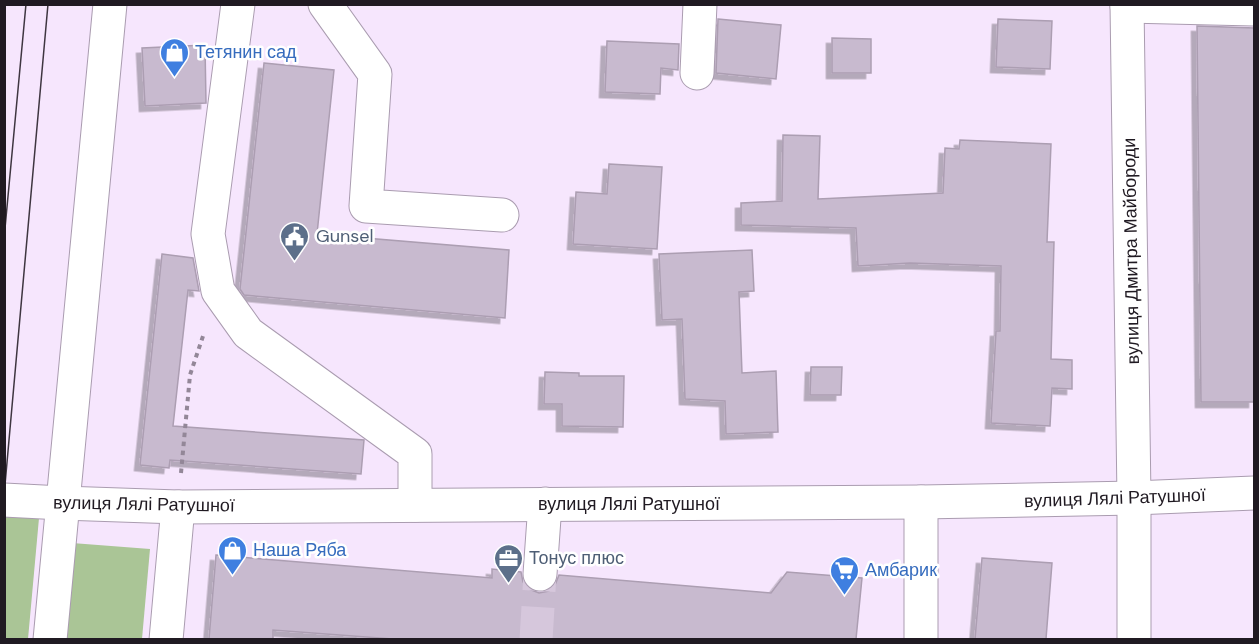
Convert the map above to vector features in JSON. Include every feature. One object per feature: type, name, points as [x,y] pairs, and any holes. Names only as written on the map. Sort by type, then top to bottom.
[{"type":"street","points":[[50,639],[110,4]]},
{"type":"street","points":[[238,4],[208,234],[218,291],[248,333],[415,454],[415,505]]},
{"type":"street","points":[[325,4],[375,74],[366,206],[502,215]]},
{"type":"street","points":[[697,73],[700,4]]},
{"type":"street","points":[[1127,5],[1254,9]]},
{"type":"street","name":"вулиця Дмитра Майбороди","points":[[1127,5],[1134,639]]},
{"type":"street","name":"вулиця Лялі Ратушної","points":[[4,500],[178,507],[921,502],[1254,494]]},
{"type":"street","points":[[921,502],[921,639]]},
{"type":"street","points":[[540,574],[545,504]]},
{"type":"street","points":[[166,639],[178,507]]},
{"type":"path","points":[[178,507],[190,375],[218,291]]},
{"type":"green space","points":[[5,514],[39,518],[28,639],[5,640]]},
{"type":"green space","points":[[72,543],[150,549],[142,639],[63,640]]},
{"type":"building","points":[[718,19],[781,25],[776,79],[716,73]]},
{"type":"building","points":[[998,19],[1052,21],[1050,69],[996,67]]},
{"type":"building","points":[[1197,26],[1254,28],[1254,402],[1201,402]]},
{"type":"building","points":[[832,38],[871,39],[871,73],[832,73]]},
{"type":"building","points":[[607,41],[679,44],[678,70],[661,68],[660,94],[605,92]]},
{"type":"building","points":[[205,45],[206,103],[145,106],[142,48]]},
{"type":"building","points":[[264,63],[334,70],[317,234],[509,250],[505,318],[244,295],[240,289]]},
{"type":"building","points":[[783,135],[820,136],[818,199],[943,193],[945,148],[959,149],[960,140],[1051,144],[1047,242],[1054,242],[1051,359],[1072,360],[1072,389],[1052,388],[1050,426],[991,423],[996,331],[1000,331],[1001,266],[910,263],[858,266],[856,228],[741,225],[741,203],[782,201]]},
{"type":"building","points":[[609,164],[662,167],[657,249],[573,244],[576,192],[607,194]]},
{"type":"building","points":[[752,250],[754,291],[739,292],[742,373],[776,371],[778,432],[726,434],[725,401],[685,399],[682,319],[662,320],[659,254]]},
{"type":"building","points":[[162,254],[193,258],[199,291],[188,290],[173,426],[364,440],[361,474],[170,460],[169,468],[140,465]]},
{"type":"building","points":[[811,367],[842,367],[841,395],[810,395]]},
{"type":"building","points":[[545,372],[579,373],[579,376],[624,376],[623,427],[562,426],[562,404],[544,404]]},
{"type":"building","points":[[216,555],[492,578],[492,569],[521,572],[523,582],[529,589],[539,593],[549,591],[555,585],[559,575],[771,593],[787,572],[862,578],[856,639],[393,639],[273,630],[273,639],[209,639]]},
{"type":"building","points":[[982,558],[1052,563],[1046,639],[975,639]]},
{"type":"tunnel","points":[[536,640],[540,574]]},
{"type":"tram line","points":[[4,239],[26,4]]},
{"type":"tram line","points":[[4,496],[48,4]]},
{"type":"place","name":"Тетянин сад","points":[[174,78]]},
{"type":"place","name":"Gunsel","points":[[295,262]]},
{"type":"place","name":"Наша Ряба","points":[[232,576]]},
{"type":"place","name":"Тонус плюс","points":[[508,584]]},
{"type":"place","name":"Амбарик","points":[[844,596]]}]
